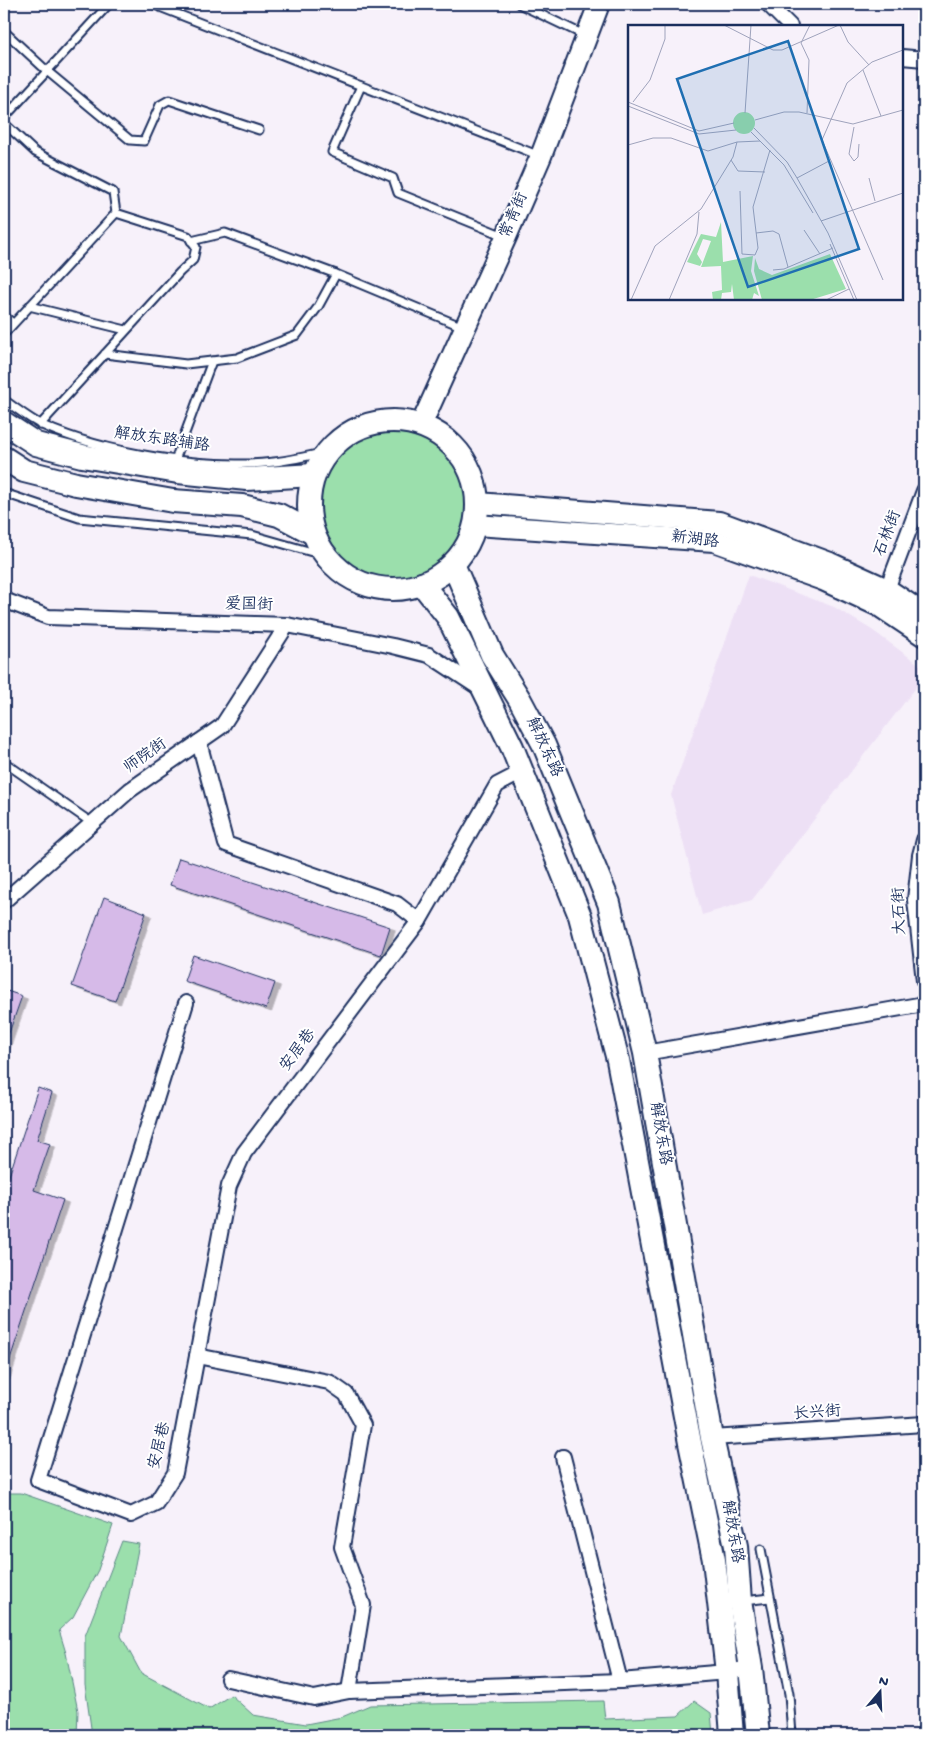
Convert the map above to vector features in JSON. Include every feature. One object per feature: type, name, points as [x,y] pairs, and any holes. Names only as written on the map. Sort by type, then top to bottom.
[{"type":"main road","name":"常青街","points":[[421,425],[541,156],[599,4]]},
{"type":"main road","points":[[396,420],[421,425],[444,437],[462,456],[473,478],[476,514],[467,546],[453,564],[439,576],[422,584],[396,589],[369,586],[346,574],[326,556],[313,533],[308,501],[314,475],[326,452],[346,434],[369,424],[396,420]]},
{"type":"main road","points":[[4,423],[36,444],[82,456],[178,472],[246,479],[314,475]]},
{"type":"main road","points":[[4,458],[24,471],[76,484],[173,501],[242,506],[279,515],[313,533]]},
{"type":"main road","name":"新湖路","points":[[476,514],[714,540],[823,580],[883,598],[924,614]]},
{"type":"main road","name":"解放东路","points":[[453,564],[492,655],[520,700],[544,745],[609,903],[645,1053],[712,1438],[736,1546],[740,1601],[751,1668],[758,1735]]},
{"type":"main road","name":"解放东路","points":[[422,584],[448,617],[512,747],[580,916],[618,1060],[714,1560],[732,1735]]},
{"type":"main road","name":"新湖路","points":[[883,598],[924,636]]},
{"type":"street","points":[[768,4],[789,25]]},
{"type":"street","points":[[903,57],[924,59]]},
{"type":"street","name":"石林街","points":[[883,598],[924,491]]},
{"type":"street","name":"爱国街","points":[[4,600],[48,617],[287,625],[429,655],[483,690]]},
{"type":"street","name":"师院街","points":[[4,901],[130,790],[222,726],[287,625]]},
{"type":"street","points":[[199,742],[226,844],[397,904],[419,921]]},
{"type":"street","name":"安居巷","points":[[186,1003],[38,1480],[131,1515],[156,1503],[175,1473],[229,1186],[244,1153],[419,921],[497,785],[522,772]]},
{"type":"street","name":"大石街","points":[[924,840],[920,855],[915,900],[924,981]]},
{"type":"street","points":[[645,1053],[924,1004]]},
{"type":"street","points":[[197,1356],[329,1382],[346,1394],[364,1425],[342,1547],[363,1604],[349,1691]]},
{"type":"street","name":"长兴街","points":[[712,1438],[924,1424]]},
{"type":"street","points":[[563,1457],[620,1681]]},
{"type":"street","points":[[228,1679],[314,1698],[349,1691],[620,1681],[727,1672],[751,1668]]},
{"type":"lane","points":[[4,118],[109,4]]},
{"type":"lane","points":[[152,4],[541,156]]},
{"type":"lane","points":[[519,4],[587,36]]},
{"type":"lane","points":[[4,31],[47,71],[130,140],[144,141],[160,105],[169,100],[259,130]]},
{"type":"lane","points":[[361,86],[332,152],[393,178],[398,193],[506,237]]},
{"type":"lane","points":[[4,123],[35,152],[113,192],[116,213]]},
{"type":"lane","points":[[40,424],[193,260],[196,247],[188,236],[116,213]]},
{"type":"lane","points":[[4,334],[116,213]]},
{"type":"lane","points":[[191,240],[225,233],[336,274],[465,328]]},
{"type":"lane","points":[[105,354],[186,364],[237,358],[296,335],[318,306],[336,274]]},
{"type":"lane","points":[[29,306],[126,330]]},
{"type":"lane","points":[[4,316],[13,323]]},
{"type":"lane","points":[[175,460],[212,361]]},
{"type":"lane","name":"解放东路辅路","points":[[4,400],[40,424],[91,444],[175,460],[227,464],[273,462],[326,452]]},
{"type":"lane","points":[[4,493],[79,518],[252,535],[326,556]]},
{"type":"lane","points":[[4,762],[92,823]]},
{"type":"lane","points":[[761,1549],[789,1694],[792,1735]]},
{"type":"lane","points":[[740,1601],[770,1598]]},
{"type":"shaded area","points":[[749,575],[834,607],[872,630],[924,668],[924,677],[752,900],[702,915],[671,795]]},
{"type":"green space","points":[[393,421],[425,427],[440,435],[458,452],[471,473],[477,505],[471,537],[463,552],[446,570],[425,583],[393,589],[361,583],[346,575],[328,558],[315,537],[309,505],[315,473],[323,458],[340,440],[361,427]]},
{"type":"green space","points":[[4,1493],[21,1493],[113,1525],[98,1570],[73,1617],[59,1630],[66,1653],[78,1711],[77,1735],[4,1735]]},
{"type":"green space","points":[[122,1541],[139,1544],[121,1636],[141,1673],[209,1709],[231,1695],[253,1715],[306,1724],[342,1717],[370,1705],[603,1701],[605,1719],[678,1716],[694,1701],[711,1713],[713,1735],[92,1735],[85,1685],[85,1636]]},
{"type":"building","points":[[179,858],[390,927],[381,955],[170,885]]},
{"type":"building","points":[[104,897],[146,913],[115,1001],[72,986]]},
{"type":"building","points":[[193,955],[275,983],[266,1009],[184,981]]},
{"type":"building","points":[[4,990],[22,996],[4,1047]]},
{"type":"building","points":[[38,1088],[52,1093],[37,1140],[50,1144],[34,1190],[63,1200],[4,1377],[4,1191]]}]
